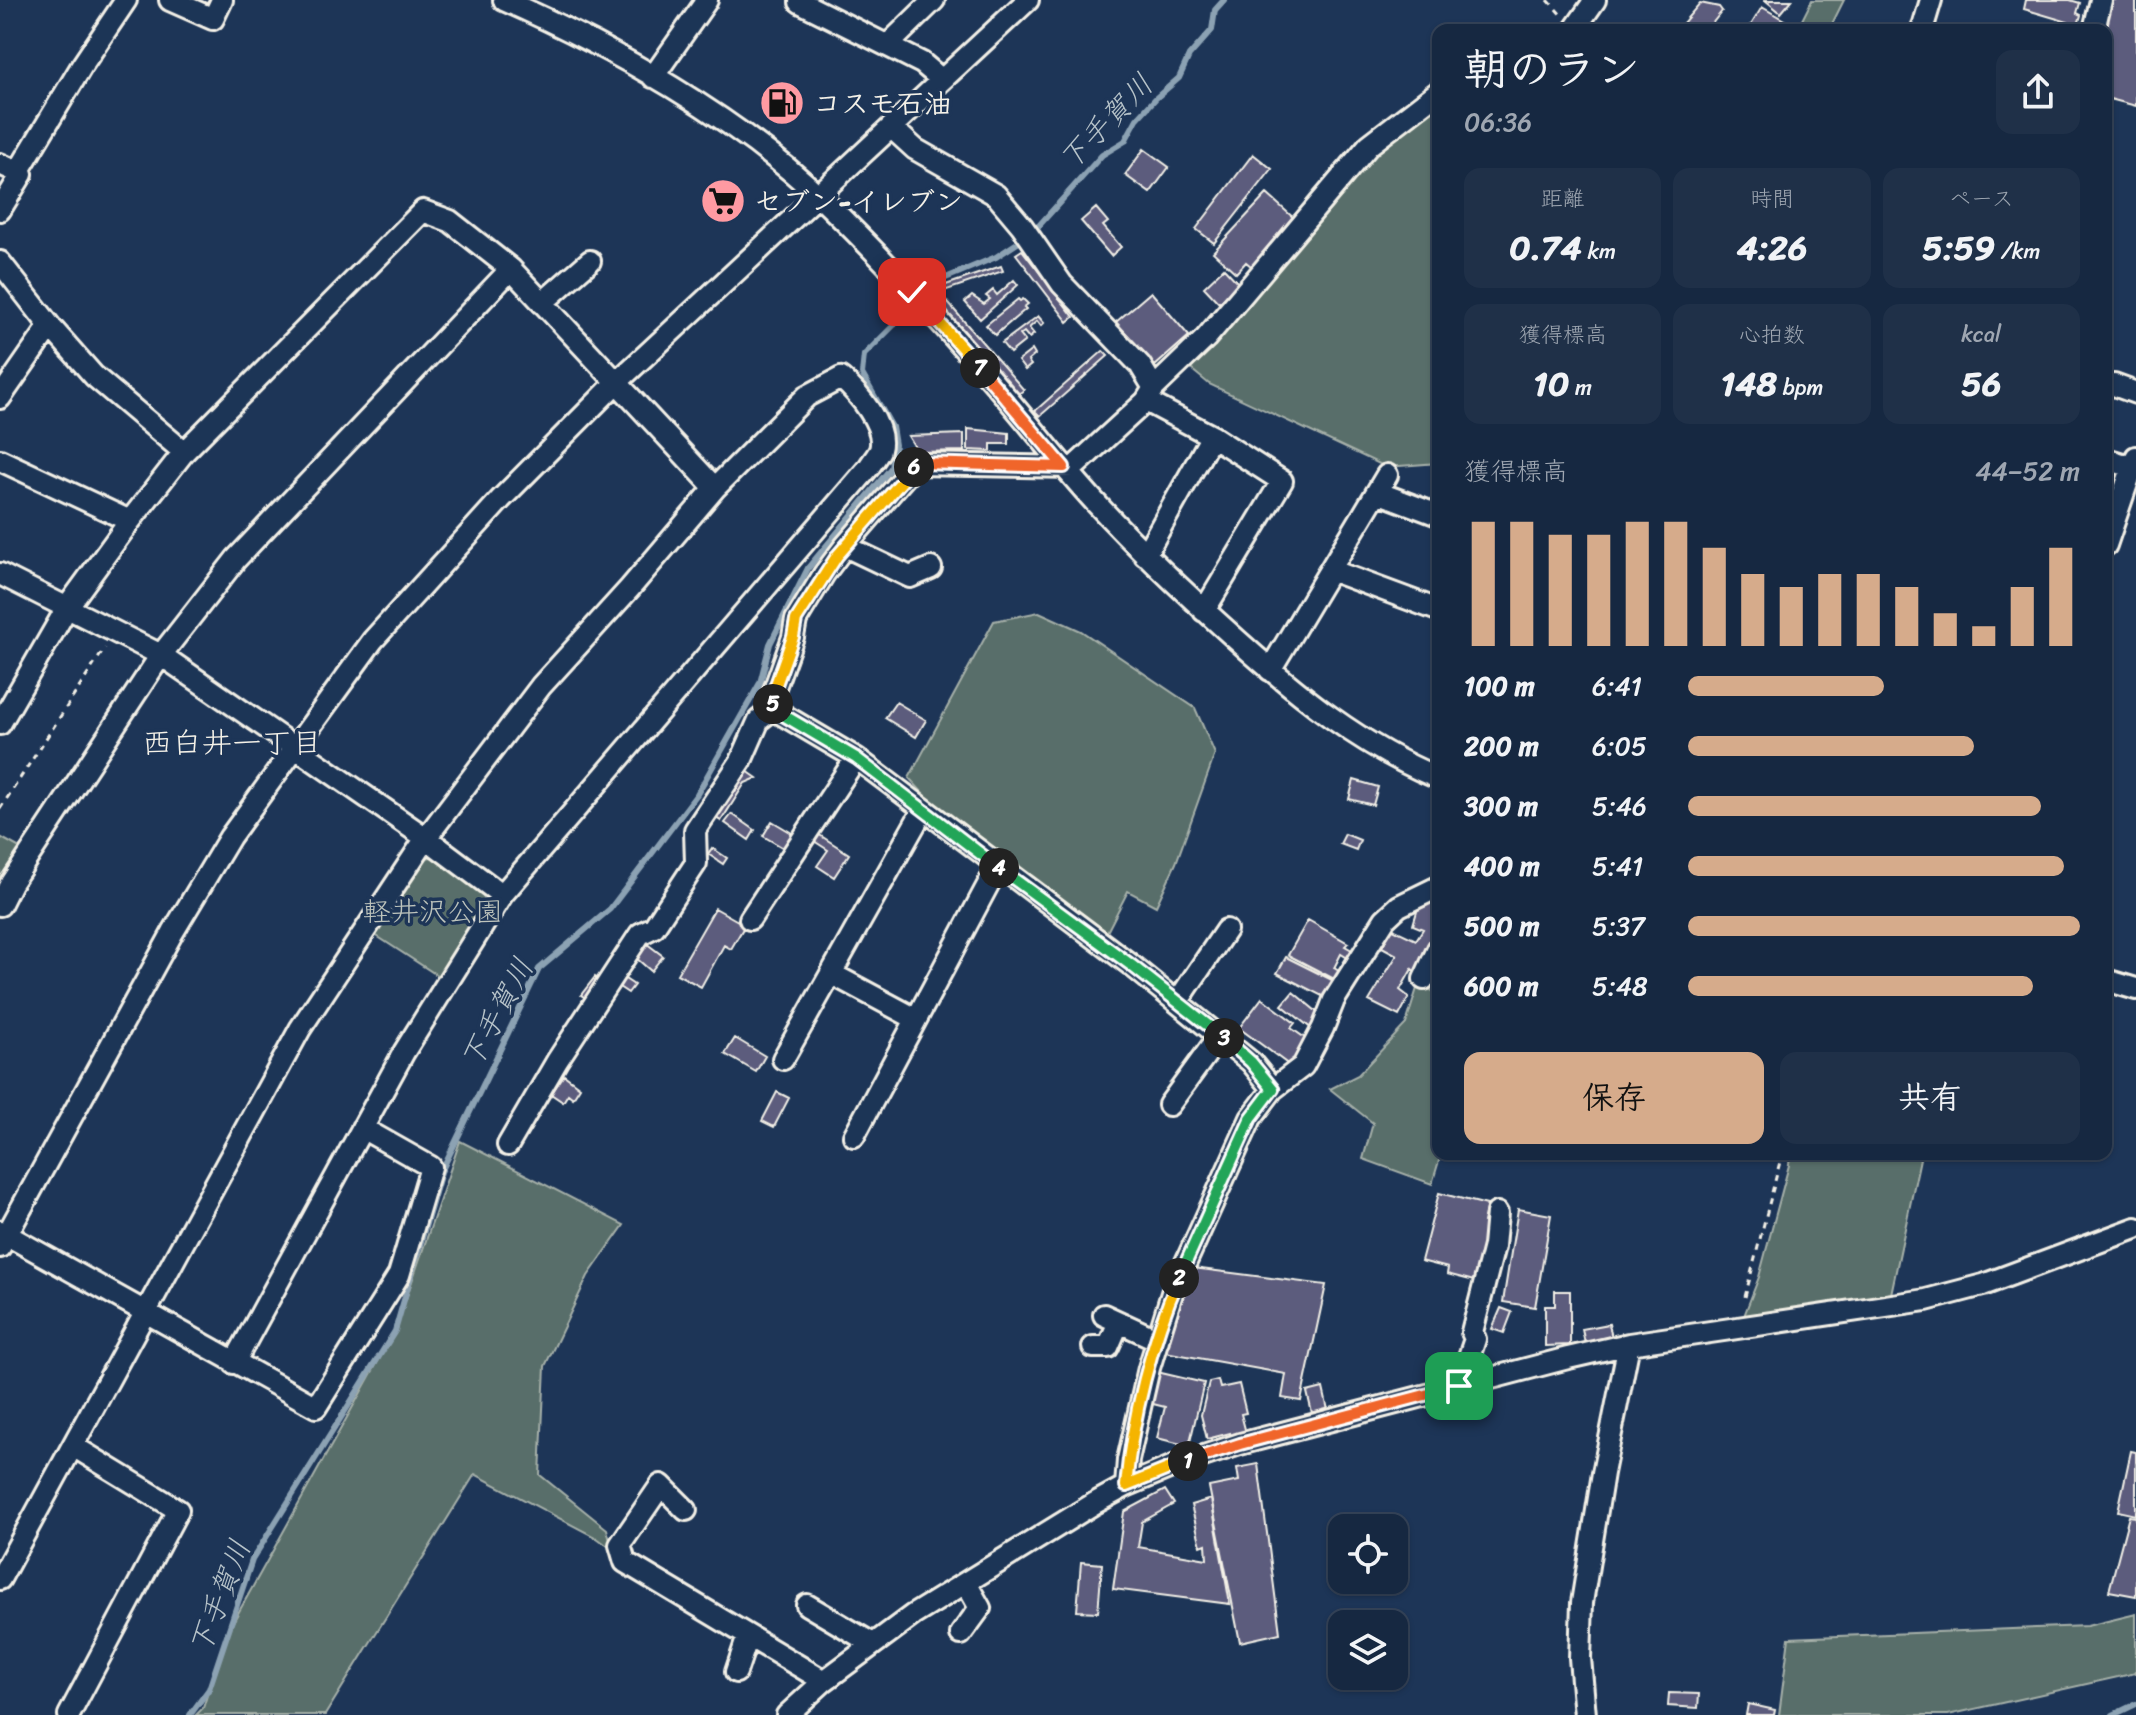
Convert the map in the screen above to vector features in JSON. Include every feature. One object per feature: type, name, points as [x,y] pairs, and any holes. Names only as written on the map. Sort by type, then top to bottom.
[{"type":"street","points":[[0,210],[22,174],[9,168],[126,0]]},
{"type":"street","points":[[170,0],[213,19],[222,0]]},
{"type":"street","points":[[504,0],[546,8],[696,103],[773,157],[819,197],[919,299],[1064,467],[1145,555],[1204,611],[1270,670],[1358,738],[1432,775]]},
{"type":"street","points":[[653,77],[707,0]]},
{"type":"street","points":[[802,0],[800,2],[922,63],[942,80]]},
{"type":"street","points":[[888,45],[934,0]]},
{"type":"street","points":[[362,1128],[431,1167],[399,1275],[316,1407],[2,1237],[173,932],[230,837],[373,640],[501,499],[616,383],[1028,0]]},
{"type":"street","points":[[1578,24],[1595,0]]},
{"type":"street","points":[[1924,24],[1931,0]]},
{"type":"street","points":[[2095,24],[2101,0]]},
{"type":"street","points":[[773,709],[773,693],[796,620],[845,546],[916,464],[1074,467],[1206,338],[1369,145],[1432,97]]},
{"type":"street","points":[[892,128],[915,149],[996,195],[1062,284],[1140,365],[1150,395],[1282,481],[1204,611]]},
{"type":"street","points":[[0,724],[7,696],[68,606],[184,452],[423,211],[450,221],[511,269],[715,488]]},
{"type":"street","points":[[542,303],[590,261]]},
{"type":"street","points":[[0,262],[94,376],[184,452]]},
{"type":"street","points":[[0,905],[11,883],[161,655],[236,559],[511,269]]},
{"type":"street","points":[[0,398],[50,326]]},
{"type":"street","points":[[0,1579],[300,1029],[426,838],[541,686],[715,488],[807,396],[841,378],[853,388],[881,432],[880,450],[869,467],[502,895],[404,1052],[234,1363]]},
{"type":"street","points":[[2114,385],[2136,393]]},
{"type":"street","points":[[1145,555],[1212,436]]},
{"type":"street","points":[[0,460],[130,521]]},
{"type":"street","points":[[2112,460],[2135,464],[2112,528]]},
{"type":"street","points":[[1270,670],[1382,484],[1432,512]]},
{"type":"street","points":[[845,546],[910,577],[931,568]]},
{"type":"street","points":[[1330,570],[1432,608]]},
{"type":"street","points":[[0,574],[161,655],[426,838],[502,895]]},
{"type":"street","points":[[773,709],[856,758],[1178,1001],[1251,1062],[1273,1089]]},
{"type":"street","points":[[508,1145],[557,1061],[640,934],[654,927],[696,863],[695,830],[741,761],[759,720],[773,709]]},
{"type":"street","points":[[750,919],[856,758]]},
{"type":"street","points":[[783,1059],[923,810]]},
{"type":"street","points":[[854,1136],[998,866]]},
{"type":"street","points":[[1126,1486],[1128,1460],[1149,1368],[1172,1293],[1251,1118],[1273,1089],[1303,1066],[1334,1000],[1385,919],[1399,906],[1432,890]]},
{"type":"street","points":[[1178,1001],[1226,930]]},
{"type":"street","points":[[1424,979],[1432,962]]},
{"type":"street","points":[[832,974],[916,1019]]},
{"type":"street","points":[[2112,982],[2136,989]]},
{"type":"street","points":[[1169,1105],[1220,1035]]},
{"type":"street","points":[[1459,1386],[1475,1339],[1472,1332],[1494,1246],[1497,1213]]},
{"type":"street","points":[[787,1715],[824,1681],[913,1615],[1126,1486],[1176,1465],[1240,1444],[1629,1344],[1926,1300],[1983,1285],[2136,1228]]},
{"type":"street","points":[[1093,1347],[1108,1347],[1112,1319],[1158,1340]]},
{"type":"street","points":[[1602,1715],[1585,1714],[1580,1658],[1582,1603],[1603,1473],[1629,1344]]},
{"type":"street","points":[[69,1715],[178,1510],[73,1446]]},
{"type":"street","points":[[686,1510],[661,1485],[620,1545],[625,1562],[824,1681]]},
{"type":"street","points":[[961,1634],[980,1608],[966,1583]]},
{"type":"street","points":[[807,1605],[873,1644]]},
{"type":"street","points":[[736,1672],[748,1636]]},
{"type":"path","points":[[0,809],[116,631]]},
{"type":"path","points":[[1745,1297],[1780,1160]]},
{"type":"green space","points":[[1812,0],[1844,0],[1832,24],[1800,24]]},
{"type":"green space","points":[[1432,106],[1432,463],[1386,467],[1209,384],[1186,365],[1221,330],[1395,132]]},
{"type":"green space","points":[[1039,612],[1081,631],[1195,708],[1215,754],[1176,863],[1156,906],[1128,891],[1107,932],[939,810],[909,778],[994,621]]},
{"type":"green space","points":[[0,837],[29,853],[0,905]]},
{"type":"green space","name":"軽井沢公園","points":[[432,857],[483,894],[486,908],[440,977],[369,931],[418,859]]},
{"type":"green space","points":[[1418,985],[1432,991],[1432,1160],[1439,1160],[1432,1184],[1363,1159],[1373,1123],[1330,1089],[1358,1075],[1406,1024]]},
{"type":"green space","points":[[460,1141],[624,1225],[588,1276],[545,1366],[540,1475],[607,1529],[612,1549],[597,1538],[475,1474],[325,1715],[196,1715],[203,1708],[227,1633],[395,1331]]},
{"type":"green space","points":[[1789,1160],[1920,1160],[1891,1294],[1744,1316],[1759,1277]]},
{"type":"green space","points":[[2136,1614],[2136,1673],[1948,1715],[1779,1715],[1789,1638],[2087,1626]]},
{"type":"building","points":[[1765,0],[1792,0],[1781,13]]},
{"type":"building","points":[[2026,0],[2070,0],[2080,3],[2077,13],[2081,15],[2078,24],[2075,24],[2024,9]]},
{"type":"building","points":[[2113,0],[2136,0],[2136,106],[2112,100],[2112,24],[2107,24]]},
{"type":"building","points":[[1700,3],[1719,7],[1722,11],[1712,24],[1682,24]]},
{"type":"building","points":[[1762,7],[1791,24],[1752,24]]},
{"type":"building","points":[[1144,149],[1169,167],[1150,193],[1125,175]]},
{"type":"building","points":[[1253,154],[1272,169],[1214,243],[1196,229]]},
{"type":"building","points":[[1267,194],[1296,220],[1252,267],[1246,262],[1236,273],[1213,252]]},
{"type":"building","points":[[1096,208],[1108,222],[1103,226],[1121,247],[1111,256],[1081,221]]},
{"type":"building","points":[[1022,250],[1074,317],[1068,322],[1016,254]]},
{"type":"building","points":[[1001,266],[1003,271],[944,291],[943,286]]},
{"type":"building","points":[[1224,268],[1239,284],[1219,303],[1204,287]]},
{"type":"building","points":[[1014,280],[1018,285],[980,319],[965,302],[972,296],[984,304],[990,299],[986,296],[993,290],[997,295]]},
{"type":"building","points":[[936,289],[1024,390],[1018,394],[931,293]]},
{"type":"building","points":[[1151,292],[1189,336],[1155,366],[1116,322]]},
{"type":"building","points":[[1018,299],[1028,304],[1024,307],[1026,309],[995,335],[986,325]]},
{"type":"building","points":[[1038,316],[1044,323],[1041,326],[1037,321],[1029,328],[1034,334],[1029,338],[1024,332],[1020,335],[1025,341],[1010,353],[1002,343]]},
{"type":"building","points":[[1032,350],[1035,355],[1028,361],[1031,365],[1025,370],[1018,361]]},
{"type":"building","points":[[1103,351],[1108,356],[1040,416],[1035,411]]},
{"type":"building","points":[[968,429],[1009,433],[1009,444],[991,444],[991,451],[968,450]]},
{"type":"building","points":[[964,434],[964,451],[918,452],[908,436]]},
{"type":"building","points":[[896,702],[926,720],[916,737],[885,718]]},
{"type":"building","points":[[744,769],[757,778],[745,783],[721,821],[713,816]]},
{"type":"building","points":[[1354,780],[1378,787],[1373,805],[1349,799]]},
{"type":"building","points":[[732,814],[755,830],[749,840],[725,823]]},
{"type":"building","points":[[772,821],[797,836],[789,851],[763,836]]},
{"type":"building","points":[[818,834],[849,854],[834,877],[817,866],[828,850],[814,841]]},
{"type":"building","points":[[1345,834],[1360,840],[1356,850],[1340,844]]},
{"type":"building","points":[[712,848],[727,858],[723,864],[708,854]]},
{"type":"building","points":[[1432,901],[1432,941],[1416,973],[1412,969],[1400,990],[1409,997],[1399,1016],[1369,1001],[1397,955],[1382,947],[1391,928],[1416,940],[1423,929],[1413,925],[1418,908]]},
{"type":"building","points":[[715,908],[745,925],[731,949],[724,945],[701,987],[677,974]]},
{"type":"building","points":[[1308,920],[1348,943],[1345,946],[1359,954],[1354,962],[1341,954],[1334,968],[1347,976],[1342,983],[1288,955]]},
{"type":"building","points":[[646,943],[663,956],[651,971],[635,957]]},
{"type":"building","points":[[1286,957],[1334,981],[1326,998],[1277,973]]},
{"type":"building","points":[[595,977],[599,980],[589,1000],[581,995]]},
{"type":"building","points":[[622,977],[634,985],[628,993],[616,985]]},
{"type":"building","points":[[1293,992],[1322,1016],[1312,1029],[1282,1005]]},
{"type":"building","points":[[1262,998],[1295,1023],[1291,1028],[1312,1043],[1297,1062],[1293,1059],[1289,1065],[1239,1028]]},
{"type":"building","points":[[735,1038],[765,1056],[756,1072],[725,1054]]},
{"type":"building","points":[[564,1075],[580,1087],[573,1098],[568,1094],[563,1102],[551,1094]]},
{"type":"building","points":[[777,1092],[789,1098],[774,1127],[762,1121]]},
{"type":"building","points":[[1439,1193],[1487,1205],[1483,1222],[1489,1223],[1474,1281],[1447,1274],[1448,1268],[1421,1261]]},
{"type":"building","points":[[1518,1209],[1551,1215],[1535,1307],[1503,1302]]},
{"type":"building","points":[[1193,1268],[1326,1285],[1301,1401],[1282,1398],[1286,1374],[1165,1352]]},
{"type":"building","points":[[1555,1291],[1570,1291],[1570,1345],[1545,1346],[1545,1306],[1555,1306]]},
{"type":"building","points":[[1501,1308],[1512,1312],[1504,1333],[1492,1329]]},
{"type":"building","points":[[1609,1324],[1612,1338],[1585,1344],[1582,1329]]},
{"type":"building","points":[[1157,1372],[1204,1383],[1189,1446],[1157,1438],[1165,1407],[1149,1403]]},
{"type":"building","points":[[1218,1380],[1220,1388],[1239,1384],[1246,1413],[1241,1414],[1246,1433],[1230,1437],[1230,1433],[1207,1439],[1201,1415],[1209,1382]]},
{"type":"building","points":[[1323,1388],[1328,1410],[1312,1413],[1307,1392]]},
{"type":"building","points":[[2131,1451],[2136,1452],[2136,1515],[2118,1511]]},
{"type":"building","points":[[1258,1464],[1280,1633],[1240,1642],[1209,1487],[1239,1481],[1237,1468]]},
{"type":"building","points":[[1165,1490],[1174,1504],[1142,1522],[1138,1547],[1207,1559],[1206,1544],[1201,1546],[1191,1505],[1211,1499],[1230,1604],[1113,1589],[1124,1512]]},
{"type":"building","points":[[2129,1516],[2136,1517],[2136,1596],[2109,1591]]},
{"type":"building","points":[[1081,1562],[1102,1564],[1098,1612],[1077,1611]]},
{"type":"building","points":[[1669,1693],[1699,1694],[1698,1708],[1668,1706]]},
{"type":"building","points":[[1748,1704],[1775,1710],[1774,1715],[1746,1715]]},
{"type":"waterway","name":"下手賀川","points":[[1035,230],[1102,155],[1125,141],[1137,119],[1179,78],[1189,56],[1212,30],[1215,10],[1224,0]]},
{"type":"waterway","name":"下手賀川","points":[[929,285],[996,257],[1022,240]]},
{"type":"waterway","name":"下手賀川","points":[[190,1715],[209,1689],[252,1560],[395,1331],[441,1172],[539,969],[610,909],[697,794],[760,683],[770,644],[808,568],[891,468],[895,445],[892,427],[862,374],[864,355],[911,308]]},
{"type":"waterway","points":[[2113,1715],[2136,1704]]},
{"type":"place","name":"コスモ石油","points":[[782,103]]},
{"type":"place","name":"セブン-イレブン","points":[[723,201]]},
{"type":"district","name":"西白井一丁目","points":[[232,743]]},
{"type":"route","points":[[912,292],[1064,467],[916,464],[837,556],[796,620],[773,693],[773,709],[856,758],[1131,965],[1251,1062],[1273,1089],[1251,1118],[1172,1293],[1149,1368],[1128,1460],[1126,1486],[1176,1465],[1240,1444],[1459,1386]]}]
